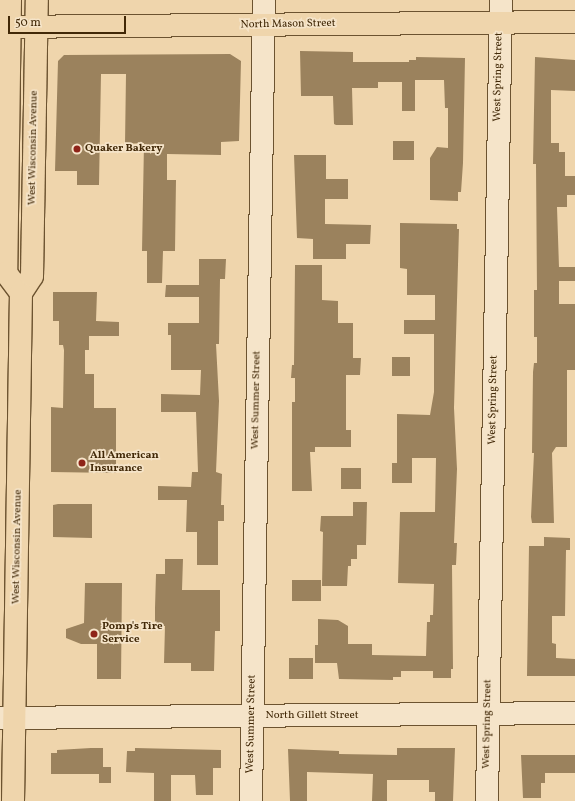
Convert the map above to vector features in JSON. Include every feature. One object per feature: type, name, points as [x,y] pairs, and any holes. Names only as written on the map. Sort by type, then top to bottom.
[{"type":"main road","points":[[10,0],[4,27],[6,273],[20,293]]},
{"type":"main road","points":[[23,0],[24,8],[36,27]]},
{"type":"main road","name":"West Wisconsin Avenue","points":[[13,801],[7,718],[20,293],[32,276],[37,0]]},
{"type":"main road","name":"North Mason Street","points":[[4,27],[264,26],[575,22]]},
{"type":"main road","points":[[4,27],[22,59],[21,201],[32,242]]},
{"type":"street","name":"West Summer Street","points":[[251,801],[264,0]]},
{"type":"street","name":"West Spring Street","points":[[487,801],[501,0]]},
{"type":"street","name":"North Gillett Street","points":[[7,718],[575,713]]},
{"type":"building","points":[[300,51],[353,52],[353,62],[409,62],[409,60],[416,60],[416,57],[465,58],[463,163],[461,192],[458,192],[458,201],[430,200],[430,158],[437,147],[448,148],[448,108],[445,108],[444,80],[415,80],[415,111],[402,111],[402,82],[378,82],[378,88],[352,88],[353,125],[336,125],[334,124],[333,96],[301,96]]},
{"type":"building","name":"Quaker Bakery","points":[[230,54],[241,61],[239,141],[221,142],[221,155],[167,154],[167,180],[176,180],[175,251],[163,251],[162,283],[147,283],[147,251],[142,251],[144,143],[125,144],[126,74],[101,74],[99,185],[77,185],[77,171],[55,171],[58,61],[64,55]]},
{"type":"building","points":[[535,57],[575,60],[575,91],[551,90],[551,143],[559,143],[559,152],[565,152],[565,176],[575,176],[575,195],[567,195],[567,207],[557,207],[559,267],[575,267],[575,281],[559,281],[559,304],[575,304],[575,370],[567,370],[567,447],[556,447],[552,453],[554,523],[532,523],[531,517],[534,453],[532,453],[533,372],[534,363],[537,363],[537,337],[534,337],[534,290],[537,290],[536,164],[533,164]]},
{"type":"building","points":[[393,141],[414,141],[414,160],[393,160]]},
{"type":"building","points":[[294,155],[326,155],[326,179],[348,179],[348,199],[325,199],[325,224],[371,225],[370,244],[346,244],[346,259],[313,259],[313,239],[297,238]]},
{"type":"building","points":[[400,223],[457,224],[457,229],[459,229],[454,408],[457,469],[454,543],[457,543],[456,565],[452,565],[453,669],[451,669],[451,678],[433,678],[433,671],[401,671],[401,677],[393,677],[393,680],[339,679],[337,663],[315,663],[315,645],[318,645],[318,619],[338,620],[348,626],[348,644],[372,644],[372,655],[426,656],[427,622],[430,622],[430,615],[433,615],[434,584],[398,583],[400,512],[435,512],[436,458],[412,458],[412,483],[392,483],[392,463],[397,463],[397,414],[430,415],[434,392],[434,334],[404,334],[404,320],[435,320],[435,295],[407,295],[407,269],[400,268]]},
{"type":"building","points":[[199,259],[226,259],[225,279],[220,279],[219,344],[216,344],[219,401],[216,472],[222,474],[221,505],[224,505],[224,521],[218,521],[218,565],[197,565],[197,532],[186,532],[187,500],[158,500],[158,486],[191,487],[192,472],[198,472],[196,412],[161,412],[161,394],[200,395],[201,370],[171,370],[171,335],[168,335],[168,323],[199,323],[199,297],[165,297],[166,285],[199,285]]},
{"type":"building","points":[[295,265],[322,265],[322,300],[338,301],[338,323],[353,323],[353,358],[361,358],[360,375],[346,375],[346,430],[351,430],[351,447],[315,447],[315,452],[310,452],[312,491],[292,491],[292,402],[295,402],[295,378],[291,378],[292,365],[294,365]]},
{"type":"building","points":[[53,292],[97,292],[96,321],[119,322],[119,336],[89,336],[89,350],[85,350],[85,374],[94,374],[94,408],[116,408],[116,473],[51,472],[51,407],[63,408],[64,350],[63,345],[59,345],[59,321],[53,321]]},
{"type":"building","points":[[392,357],[410,357],[410,376],[392,376]]},
{"type":"building","points":[[341,468],[361,468],[361,489],[341,489]]},
{"type":"building","points":[[353,502],[367,502],[366,545],[357,545],[357,559],[351,559],[351,566],[348,566],[347,586],[322,586],[323,532],[320,531],[321,516],[353,516]]},
{"type":"building","points":[[92,504],[92,538],[53,537],[53,505]]},
{"type":"building","points":[[544,537],[570,538],[570,550],[566,550],[565,616],[552,616],[552,643],[556,644],[556,658],[575,659],[575,676],[527,676],[529,546],[544,546]]},
{"type":"building","points":[[165,559],[183,559],[182,590],[220,590],[220,631],[215,631],[214,671],[191,671],[191,663],[164,663],[165,626],[155,626],[155,608],[156,574],[165,574]]},
{"type":"building","points":[[292,580],[321,580],[321,601],[292,601]]},
{"type":"building","name":"Pomp's Tire Service","points":[[85,583],[122,583],[121,679],[97,679],[97,644],[81,644],[66,638],[66,629],[84,623]]},
{"type":"building","points":[[289,658],[313,658],[313,679],[289,679]]},
{"type":"building","points":[[103,748],[103,767],[111,767],[111,783],[99,783],[99,774],[51,774],[51,753],[57,753],[57,750]]},
{"type":"building","points":[[135,748],[221,750],[221,768],[213,768],[213,795],[196,795],[195,775],[171,775],[171,801],[154,801],[154,773],[126,772],[127,751],[135,751]]},
{"type":"building","points":[[397,748],[455,748],[453,801],[435,801],[435,792],[429,792],[429,780],[387,780],[387,801],[372,801],[373,774],[307,772],[307,801],[290,801],[288,749],[339,751],[339,754],[397,755]]},
{"type":"building","points":[[521,755],[575,755],[575,773],[545,773],[545,783],[541,783],[541,798],[523,798]]},
{"type":"place","name":"Quaker Bakery","points":[[77,149]]},
{"type":"place","name":"All American Insurance","points":[[82,463]]},
{"type":"place","name":"Pomp's Tire Service","points":[[94,634]]}]
